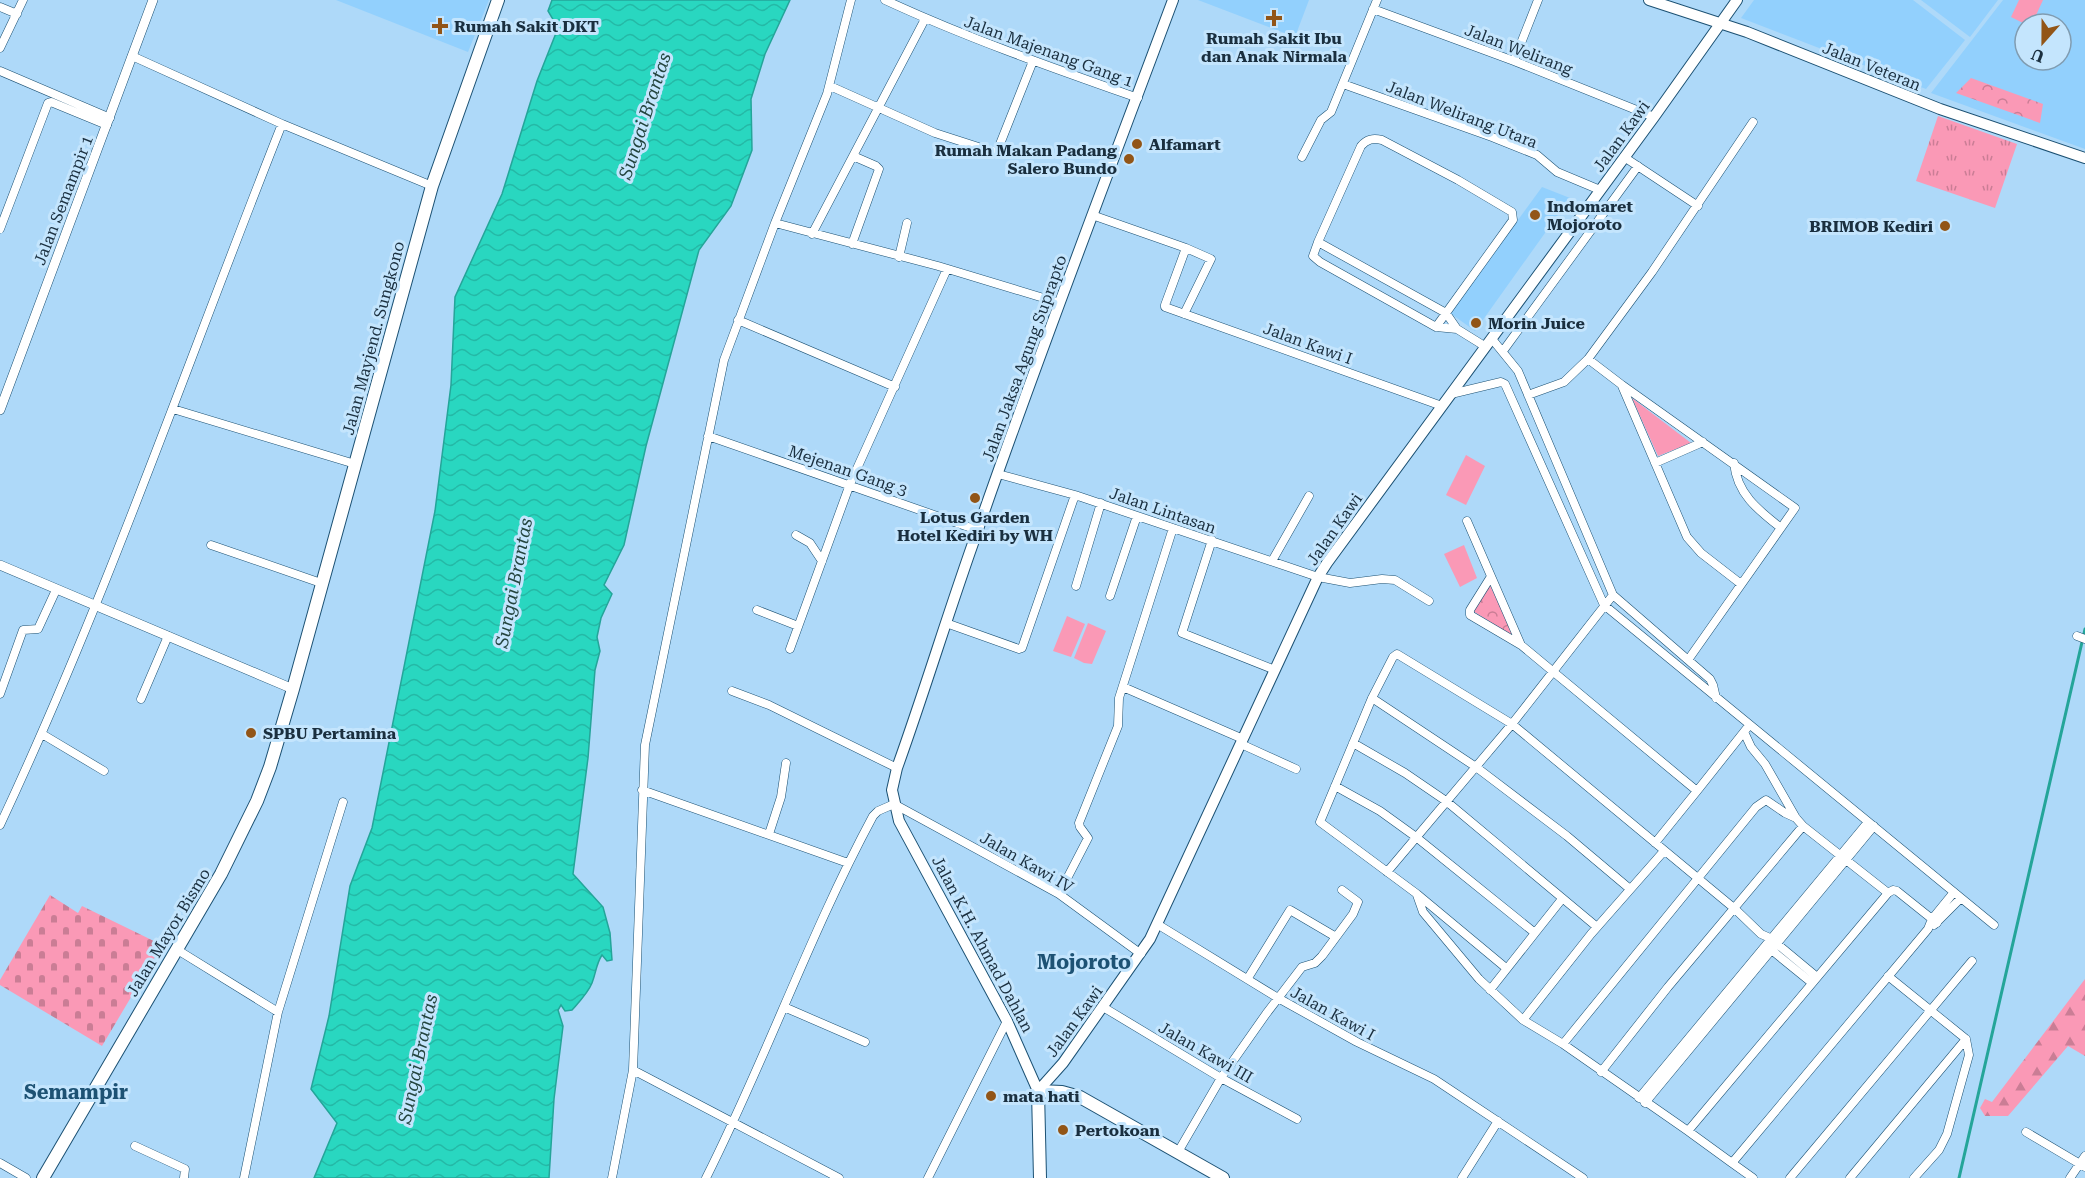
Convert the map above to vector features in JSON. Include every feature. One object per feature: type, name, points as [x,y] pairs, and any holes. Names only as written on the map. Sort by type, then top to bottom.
[{"type":"main road","name":"Jalan Mayjend. Sungkono","points":[[293,689],[432,186],[498,0]]},
{"type":"main road","name":"Jalan Jaksa Agung Suprapto","points":[[911,729],[977,530],[1173,0]]},
{"type":"main road","name":"Jalan Veteran","points":[[1648,0],[1720,23],[1940,109],[2085,159]]},
{"type":"main road","name":"Jalan Kawi","points":[[1038,1091],[1063,1063],[1141,954],[1318,577],[1737,0]]},
{"type":"main road","name":"Jalan Mayor Bismo","points":[[43,1178],[221,874],[258,801],[293,689]]},
{"type":"main road","name":"Jalan K.H. Ahmad Dahlan","points":[[911,729],[892,790],[894,804],[899,821],[1007,1021],[1038,1091],[1040,1178]]},
{"type":"main road","points":[[1038,1091],[1062,1092],[1080,1097],[1223,1178]]},
{"type":"street","points":[[0,48],[23,0]]},
{"type":"street","name":"Jalan Semampir 1","points":[[0,410],[153,0]]},
{"type":"street","points":[[612,1178],[633,1070],[645,745],[724,360],[775,223],[830,86],[851,0]]},
{"type":"street","name":"Jalan Majenang Gang 1","points":[[885,0],[925,19],[1033,61],[1138,98]]},
{"type":"street","points":[[1302,157],[1321,120],[1331,112],[1377,0]]},
{"type":"street","points":[[1514,62],[1538,0]]},
{"type":"street","points":[[0,7],[17,14]]},
{"type":"street","name":"Jalan Welirang","points":[[1373,9],[1654,117]]},
{"type":"street","points":[[812,234],[925,19]]},
{"type":"street","points":[[132,56],[282,124],[432,186]]},
{"type":"street","points":[[830,86],[935,133],[994,152],[998,149],[1033,61]]},
{"type":"street","points":[[0,71],[108,121]]},
{"type":"street","name":"Jalan Welirang Utara","points":[[1343,84],[1537,155],[1557,172],[1600,190]]},
{"type":"street","points":[[0,229],[48,103],[51,102],[108,121]]},
{"type":"street","points":[[1528,395],[1564,382],[1588,359],[1698,206],[1753,122]]},
{"type":"street","points":[[0,825],[42,734],[96,605],[282,124]]},
{"type":"street","points":[[1436,327],[1512,220],[1512,212],[1382,140],[1367,140],[1361,146],[1318,242],[1313,254],[1315,259],[1436,327],[1457,329],[1503,351],[1518,371],[1613,595],[1710,679],[1716,698]]},
{"type":"street","points":[[852,244],[879,169],[853,156]]},
{"type":"street","points":[[1624,157],[1698,206]]},
{"type":"street","points":[[1503,351],[1638,166]]},
{"type":"street","points":[[1092,215],[1211,259],[1184,314]]},
{"type":"street","points":[[775,223],[947,269],[1060,303]]},
{"type":"street","points":[[899,257],[908,223]]},
{"type":"street","points":[[1318,242],[1446,313],[1457,329]]},
{"type":"street","name":"Jalan Kawi I","points":[[1186,248],[1165,307],[1442,406]]},
{"type":"street","points":[[790,649],[850,484],[947,269]]},
{"type":"street","points":[[738,320],[895,387]]},
{"type":"street","points":[[1588,359],[1795,508],[1688,660]]},
{"type":"street","points":[[1451,394],[1503,382],[1528,432],[1604,605],[1716,698],[1747,728],[1871,824],[1994,925]]},
{"type":"street","points":[[1622,385],[1687,537],[1701,553],[1741,584]]},
{"type":"street","points":[[173,409],[355,464]]},
{"type":"street","points":[[1528,432],[1541,426]]},
{"type":"street","name":"Mejenan Gang 3","points":[[708,436],[977,530]]},
{"type":"street","points":[[1655,463],[1703,442]]},
{"type":"street","points":[[1734,463],[1735,476],[1740,488],[1752,505],[1781,528]]},
{"type":"street","name":"Jalan Lintasan","points":[[998,474],[1101,503],[1318,577],[1350,583],[1382,579],[1395,580],[1429,601]]},
{"type":"street","points":[[946,623],[1019,649],[1022,648],[1075,495]]},
{"type":"street","points":[[1272,561],[1309,496]]},
{"type":"street","points":[[1076,586],[1101,503]]},
{"type":"street","points":[[1110,596],[1137,516]]},
{"type":"street","points":[[1467,521],[1521,645]]},
{"type":"street","points":[[1059,894],[1088,838],[1079,823],[1118,726],[1118,704],[1173,528]]},
{"type":"street","points":[[796,535],[810,543],[822,561]]},
{"type":"street","points":[[1212,540],[1182,633],[1275,670]]},
{"type":"street","points":[[211,545],[321,584]]},
{"type":"street","points":[[0,565],[293,689]]},
{"type":"street","points":[[1490,578],[1470,610],[1470,615],[1521,645],[1697,791]]},
{"type":"street","points":[[0,694],[23,630],[38,629],[56,590]]},
{"type":"street","points":[[1387,872],[1512,724],[1613,595]]},
{"type":"street","points":[[757,610],[798,627]]},
{"type":"street","points":[[141,699],[168,636]]},
{"type":"street","points":[[1506,968],[1417,894],[1320,824],[1372,698],[1397,654],[1512,724],[1735,909],[1768,942],[1814,980]]},
{"type":"street","points":[[1123,687],[1296,769]]},
{"type":"street","points":[[732,691],[769,705],[897,768]]},
{"type":"street","points":[[1372,698],[1476,766],[1567,836],[1630,889]]},
{"type":"street","points":[[1655,843],[1747,728]]},
{"type":"street","points":[[1747,728],[1796,818],[1803,826],[1888,892]]},
{"type":"street","points":[[42,734],[105,771]]},
{"type":"street","points":[[1353,742],[1446,801],[1597,927]]},
{"type":"street","points":[[769,834],[781,797],[786,763]]},
{"type":"street","points":[[1335,786],[1380,812],[1416,837],[1535,933]]},
{"type":"street","points":[[642,790],[848,863]]},
{"type":"street","points":[[1563,1044],[1756,807],[1763,801],[1769,801],[1796,818]]},
{"type":"street","points":[[244,1178],[278,1012],[343,802]]},
{"type":"street","points":[[706,1178],[733,1124],[848,863],[873,816],[878,811],[894,804]]},
{"type":"street","name":"Jalan Kawi IV","points":[[894,804],[1059,894],[1141,954]]},
{"type":"street","points":[[1642,1100],[1768,942],[1871,824]]},
{"type":"street","points":[[1601,1071],[1803,826]]},
{"type":"street","points":[[1523,1020],[1597,927],[1664,851]]},
{"type":"street","points":[[1642,1100],[1775,948],[1843,858]]},
{"type":"street","points":[[1178,1152],[1221,1078],[1278,998],[1302,967],[1315,963],[1322,956],[1353,914],[1358,904],[1342,890]]},
{"type":"street","points":[[1689,1131],[1888,892],[1897,891],[1934,921]]},
{"type":"street","points":[[1732,1163],[1928,929],[1954,892]]},
{"type":"street","points":[[1417,894],[1423,912],[1479,979],[1523,1020],[1563,1044],[1753,1178]]},
{"type":"street","points":[[1934,921],[1961,898]]},
{"type":"street","points":[[1490,990],[1562,899]]},
{"type":"street","points":[[1248,978],[1290,910],[1336,937]]},
{"type":"street","name":"Jalan Kawi I","points":[[1157,924],[1278,998],[1357,1042],[1434,1079],[1583,1178]]},
{"type":"street","points":[[176,949],[278,1012]]},
{"type":"street","points":[[1790,1178],[1972,961]]},
{"type":"street","points":[[1888,976],[1966,1039],[1969,1055],[1947,1134],[1939,1150],[1914,1178]]},
{"type":"street","points":[[784,1006],[866,1042]]},
{"type":"street","name":"Jalan Kawi III","points":[[1102,1007],[1221,1078],[1297,1119]]},
{"type":"street","points":[[928,1178],[1007,1021]]},
{"type":"street","points":[[1850,1178],[1900,1115],[1966,1039]]},
{"type":"street","points":[[633,1070],[839,1178]]},
{"type":"street","points":[[1462,1178],[1498,1121]]},
{"type":"street","points":[[2026,1132],[2083,1162],[2070,1178]]},
{"type":"street","points":[[135,1146],[185,1169],[184,1178]]},
{"type":"street","points":[[0,1163],[26,1178]]},
{"type":"shaded area","name":"Rumah Sakit DKT","points":[[336,0],[489,0],[468,52]]},
{"type":"shaded area","name":"Rumah Sakit Ibu dan Anak Nirmala","points":[[1198,0],[1309,0],[1295,37]]},
{"type":"shaded area","points":[[1754,0],[1913,0],[1965,40],[1926,89],[1741,18]]},
{"type":"shaded area","points":[[1921,0],[1998,0],[1970,37]]},
{"type":"shaded area","points":[[2003,0],[2085,0],[2085,149],[1931,93]]},
{"type":"shaded area","points":[[1542,187],[1570,198],[1475,331],[1450,313]]},
{"type":"green space","points":[[2019,0],[2043,0],[2038,12],[2013,12]]},
{"type":"green space","points":[[1971,78],[2043,104],[2040,123],[1956,93]]},
{"type":"green space","points":[[1938,116],[2017,144],[1995,208],[1916,181]]},
{"type":"green space","points":[[1632,398],[1691,443],[1658,456]]},
{"type":"green space","points":[[1466,455],[1485,466],[1466,505],[1446,495]]},
{"type":"green space","points":[[1464,545],[1477,578],[1460,587],[1444,554]]},
{"type":"green space","points":[[1490,585],[1514,637],[1473,611]]},
{"type":"green space","points":[[1067,616],[1085,624],[1071,657],[1053,651]]},
{"type":"green space","points":[[1088,623],[1106,631],[1092,664],[1074,658]]},
{"type":"green space","points":[[50,895],[78,913],[82,906],[162,945],[102,1046],[0,985],[0,980]]},
{"type":"green space","points":[[2085,979],[2085,1056],[2068,1046],[2008,1116],[1985,1116],[1980,1108],[1985,1099],[1992,1102]]},
{"type":"water","name":"Sungai Brantas","points":[[552,0],[790,0],[765,54],[751,99],[752,150],[731,206],[699,250],[646,446],[624,545],[604,585],[612,594],[601,618],[597,637],[600,651],[595,670],[588,758],[573,874],[603,907],[610,933],[612,960],[607,961],[602,955],[592,983],[583,997],[572,1010],[565,1011],[561,1005],[558,1010],[563,1026],[554,1099],[549,1178],[314,1178],[337,1123],[311,1089],[329,1016],[350,886],[372,828],[435,511],[451,385],[455,297],[502,194],[537,81],[558,28],[548,11]]},
{"type":"waterway","points":[[1959,1178],[2085,629]]},
{"type":"place","name":"Rumah Sakit Ibu dan Anak Nirmala","points":[[1274,18]]},
{"type":"place","name":"Rumah Sakit DKT","points":[[440,26]]},
{"type":"place","name":"Alfamart","points":[[1137,144]]},
{"type":"place","name":"Rumah Makan Padang Salero Bundo","points":[[1129,159]]},
{"type":"place","name":"Indomaret Mojoroto","points":[[1535,215]]},
{"type":"place","name":"BRIMOB Kediri","points":[[1945,226]]},
{"type":"place","name":"Morin Juice","points":[[1476,323]]},
{"type":"place","name":"Lotus Garden Hotel Kediri by WH","points":[[975,498]]},
{"type":"place","name":"SPBU Pertamina","points":[[251,733]]},
{"type":"place","name":"mata hati","points":[[991,1096]]},
{"type":"place","name":"Pertokoan","points":[[1063,1130]]},
{"type":"district","name":"Mojoroto","points":[[1084,962]]},
{"type":"district","name":"Semampir","points":[[76,1092]]}]
